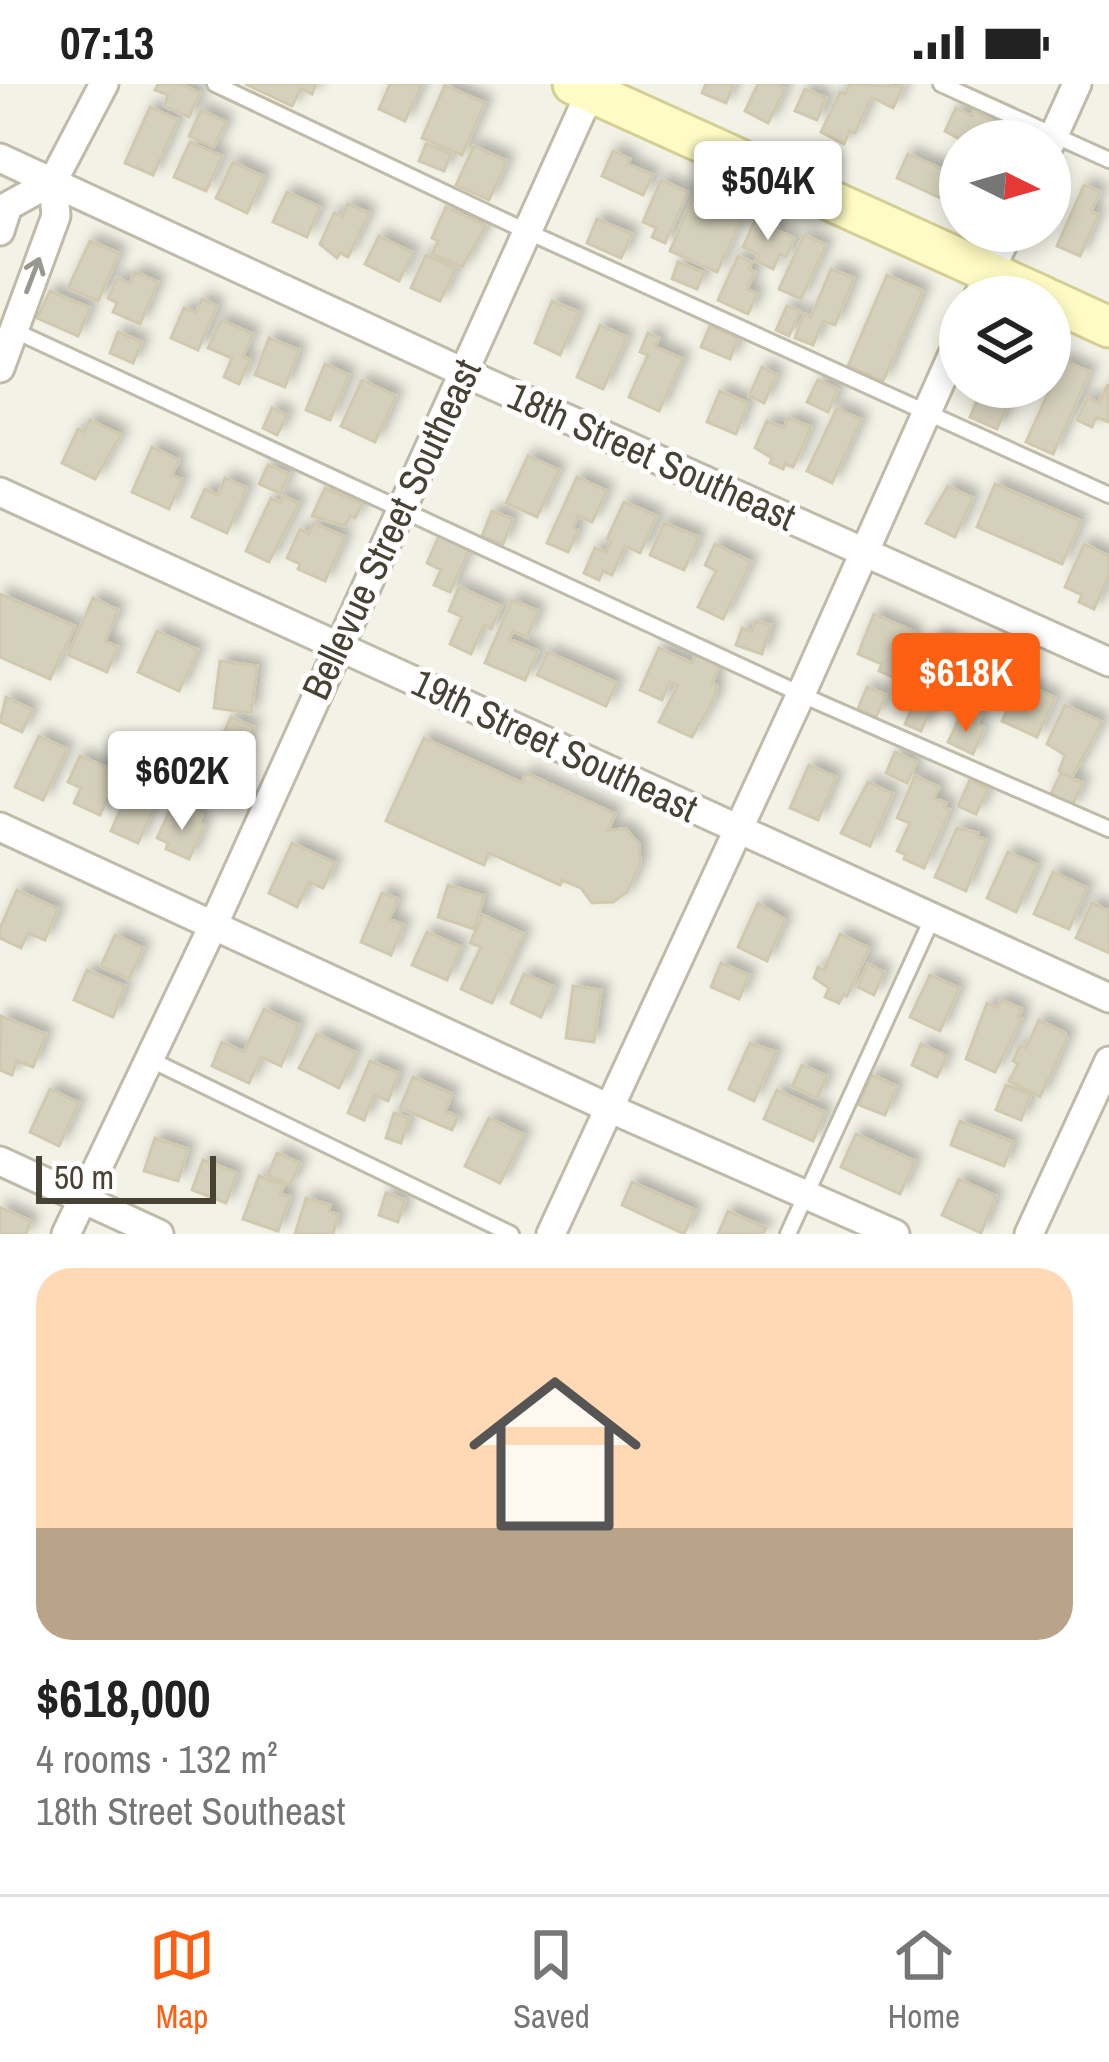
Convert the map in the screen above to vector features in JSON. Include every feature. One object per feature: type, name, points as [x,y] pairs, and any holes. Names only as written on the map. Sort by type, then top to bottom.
[{"type":"main road","points":[[586,87],[966,276]]},
{"type":"main road","points":[[1071,309],[1109,327]]},
{"type":"street","points":[[0,368],[56,216],[53,181],[104,84]]},
{"type":"street","points":[[1061,120],[1077,84]]},
{"type":"street","name":"Bellevue Street Southeast","points":[[66,1234],[213,926],[526,231],[586,87]]},
{"type":"street","name":"18th Street Southeast","points":[[0,158],[1109,662]]},
{"type":"street","points":[[0,231],[8,206],[53,181]]},
{"type":"street","points":[[551,1234],[802,694],[939,384]]},
{"type":"street","name":"19th Street Southeast","points":[[0,492],[1109,998]]},
{"type":"street","points":[[0,827],[608,1108],[895,1234]]},
{"type":"street","points":[[1029,1234],[1109,1061]]},
{"type":"street","points":[[0,1161],[159,1234]]},
{"type":"lane","points":[[215,84],[526,231],[1109,495]]},
{"type":"lane","points":[[941,84],[1012,120]]},
{"type":"lane","points":[[1071,147],[1109,160]]},
{"type":"lane","points":[[13,330],[802,694],[1109,829]]},
{"type":"lane","points":[[788,1234],[932,919]]},
{"type":"lane","points":[[149,1059],[511,1234]]},
{"type":"building","points":[[158,84],[180,84],[200,93],[189,117],[164,106],[168,95],[155,90]]},
{"type":"building","points":[[245,84],[316,84],[312,94],[301,88],[292,106]]},
{"type":"building","points":[[390,84],[422,84],[405,121],[379,109]]},
{"type":"building","points":[[706,84],[734,84],[726,103],[702,93]]},
{"type":"building","points":[[758,84],[785,89],[768,123],[745,111]]},
{"type":"building","points":[[850,84],[903,87],[893,108],[871,97],[855,133],[850,131],[844,144],[821,132],[840,92],[845,94]]},
{"type":"building","points":[[445,85],[485,103],[462,155],[422,138]]},
{"type":"building","points":[[805,89],[826,98],[817,120],[795,111]]},
{"type":"building","points":[[150,107],[178,120],[153,175],[125,163]]},
{"type":"building","points":[[956,108],[991,120],[950,120]]},
{"type":"building","points":[[201,110],[226,122],[214,147],[189,136]]},
{"type":"building","points":[[190,142],[222,156],[206,191],[174,177]]},
{"type":"building","points":[[426,144],[451,154],[444,171],[419,161]]},
{"type":"building","points":[[474,146],[507,161],[489,200],[456,185]]},
{"type":"building","points":[[613,151],[653,175],[643,195],[602,176]]},
{"type":"building","points":[[908,154],[939,168],[939,197],[897,178]]},
{"type":"building","points":[[233,162],[264,177],[247,213],[216,198]]},
{"type":"building","points":[[661,180],[688,192],[665,243],[652,237],[656,228],[643,222]]},
{"type":"building","points":[[1084,185],[1100,192],[1091,211],[1098,215],[1080,256],[1071,252],[1071,214]]},
{"type":"building","points":[[287,192],[320,207],[307,237],[273,222]]},
{"type":"building","points":[[693,198],[741,220],[717,272],[670,251]]},
{"type":"building","points":[[348,204],[369,213],[348,257],[340,253],[337,258],[320,244],[334,213],[342,217]]},
{"type":"building","points":[[446,207],[486,226],[462,267],[432,254],[438,241],[432,238]]},
{"type":"building","points":[[597,219],[632,234],[621,258],[587,243]]},
{"type":"building","points":[[755,220],[767,226],[769,221],[794,238],[786,257],[780,254],[773,269],[756,261],[759,255],[743,247]]},
{"type":"building","points":[[804,235],[826,245],[801,299],[779,289]]},
{"type":"building","points":[[379,236],[413,253],[399,281],[365,264]]},
{"type":"building","points":[[90,241],[119,253],[98,301],[68,288]]},
{"type":"building","points":[[426,255],[456,269],[440,301],[411,288]]},
{"type":"building","points":[[738,256],[752,262],[749,269],[755,272],[747,289],[757,294],[748,314],[718,300]]},
{"type":"building","points":[[678,262],[704,273],[697,289],[672,279]]},
{"type":"building","points":[[831,269],[854,278],[835,325],[823,321],[813,345],[795,338],[804,314],[811,317]]},
{"type":"building","points":[[135,272],[158,282],[140,324],[113,312],[117,303],[108,298],[117,278],[130,284]]},
{"type":"building","points":[[887,275],[923,291],[883,381],[848,366]]},
{"type":"building","points":[[50,291],[90,308],[78,336],[37,318]]},
{"type":"building","points":[[202,299],[217,306],[198,350],[171,338],[184,308],[196,313]]},
{"type":"building","points":[[552,301],[579,312],[560,355],[535,343]]},
{"type":"building","points":[[787,306],[800,311],[789,336],[776,330]]},
{"type":"building","points":[[221,320],[253,334],[243,356],[250,360],[239,384],[224,377],[232,358],[208,348]]},
{"type":"building","points":[[600,325],[627,337],[603,389],[577,377]]},
{"type":"building","points":[[710,326],[738,338],[730,359],[701,347]]},
{"type":"building","points":[[118,332],[142,342],[133,363],[110,353]]},
{"type":"building","points":[[648,333],[659,338],[655,347],[683,359],[659,411],[629,397],[648,355],[640,352]]},
{"type":"building","points":[[269,338],[299,350],[285,387],[255,375]]},
{"type":"building","points":[[325,364],[349,375],[330,420],[306,410]]},
{"type":"building","points":[[1071,364],[1090,372],[1053,454],[1026,442],[1041,408],[1071,408]]},
{"type":"building","points":[[762,367],[777,375],[764,403],[749,396]]},
{"type":"building","points":[[362,380],[396,396],[375,442],[341,426]]},
{"type":"building","points":[[818,380],[838,389],[828,412],[807,402]]},
{"type":"building","points":[[1108,384],[1109,422],[1096,417],[1092,427],[1077,420],[1087,398],[1099,403]]},
{"type":"building","points":[[720,391],[748,403],[736,434],[707,422]]},
{"type":"building","points":[[272,408],[287,415],[277,435],[263,428]]},
{"type":"building","points":[[837,408],[861,420],[832,483],[807,471]]},
{"type":"building","points":[[974,408],[1006,408],[997,429],[970,417]]},
{"type":"building","points":[[788,418],[811,427],[793,467],[785,464],[783,469],[755,448],[767,421],[784,428]]},
{"type":"building","points":[[90,420],[121,435],[95,479],[62,463],[78,429],[84,432]]},
{"type":"building","points":[[152,447],[179,460],[172,475],[182,480],[169,509],[132,492]]},
{"type":"building","points":[[528,456],[559,470],[537,517],[506,503]]},
{"type":"building","points":[[268,465],[289,474],[280,493],[259,484]]},
{"type":"building","points":[[577,477],[607,491],[592,522],[578,516],[573,528],[578,530],[568,552],[547,543]]},
{"type":"building","points":[[225,478],[247,488],[227,533],[192,517],[205,489],[218,495]]},
{"type":"building","points":[[995,484],[1081,521],[1062,564],[977,527]]},
{"type":"building","points":[[948,486],[973,498],[955,537],[926,523]]},
{"type":"building","points":[[325,488],[362,504],[345,526],[312,516]]},
{"type":"building","points":[[283,496],[299,503],[269,562],[246,551],[271,498],[280,503]]},
{"type":"building","points":[[624,502],[657,516],[640,553],[625,546],[612,575],[603,571],[599,580],[584,573],[595,548],[606,552]]},
{"type":"building","points":[[492,511],[513,519],[503,544],[482,536]]},
{"type":"building","points":[[314,523],[345,537],[325,581],[298,569],[300,564],[287,558],[300,529],[309,534]]},
{"type":"building","points":[[664,523],[699,537],[684,570],[650,555]]},
{"type":"building","points":[[439,536],[469,550],[450,592],[434,585],[441,570],[427,563]]},
{"type":"building","points":[[715,544],[751,562],[723,619],[698,607],[716,571],[705,565]]},
{"type":"building","points":[[1084,544],[1109,556],[1109,575],[1094,609],[1079,602],[1082,595],[1065,587]]},
{"type":"building","points":[[459,587],[501,606],[491,629],[484,625],[471,654],[450,644],[462,617],[449,611]]},
{"type":"building","points":[[0,594],[75,626],[50,679],[0,657]]},
{"type":"building","points":[[93,598],[118,610],[105,641],[118,647],[107,672],[68,655]]},
{"type":"building","points":[[512,600],[538,611],[527,637],[513,631],[509,639],[538,651],[525,680],[485,663]]},
{"type":"building","points":[[874,614],[915,632],[895,678],[879,671],[882,664],[858,654]]},
{"type":"building","points":[[756,621],[771,625],[762,654],[736,645],[742,628],[752,632]]},
{"type":"building","points":[[157,631],[198,650],[179,691],[138,672]]},
{"type":"building","points":[[937,634],[966,651],[937,704],[907,687]]},
{"type":"building","points":[[659,648],[692,663],[697,653],[721,663],[712,683],[717,686],[714,699],[692,737],[659,722],[678,685],[670,682],[662,700],[640,690]]},
{"type":"building","points":[[548,652],[617,683],[606,706],[537,675]]},
{"type":"building","points":[[220,661],[257,666],[251,713],[214,708]]},
{"type":"building","points":[[969,661],[999,674],[978,721],[948,708]]},
{"type":"building","points":[[1021,682],[1055,698],[1037,737],[1002,721]]},
{"type":"building","points":[[867,687],[886,695],[876,717],[858,709]]},
{"type":"building","points":[[6,697],[32,710],[22,732],[0,722]]},
{"type":"building","points":[[915,702],[931,709],[921,731],[905,724]]},
{"type":"building","points":[[1065,705],[1102,722],[1072,777],[1059,771],[1065,755],[1047,744]]},
{"type":"building","points":[[231,717],[254,727],[237,763],[214,753]]},
{"type":"building","points":[[960,717],[984,728],[973,754],[948,742]]},
{"type":"building","points":[[39,736],[67,749],[43,800],[15,787]]},
{"type":"building","points":[[424,738],[522,783],[526,773],[615,814],[608,830],[626,829],[639,844],[640,864],[627,892],[613,902],[592,903],[581,888],[562,880],[560,885],[489,853],[484,865],[386,821]]},
{"type":"building","points":[[895,752],[916,762],[907,783],[886,773]]},
{"type":"building","points":[[80,756],[119,773],[100,815],[74,803],[81,788],[68,782]]},
{"type":"building","points":[[809,765],[836,777],[818,820],[790,808]]},
{"type":"building","points":[[187,771],[212,782],[201,805],[177,794]]},
{"type":"building","points":[[1061,773],[1083,783],[1071,808],[1049,798]]},
{"type":"building","points":[[915,776],[939,787],[934,798],[950,810],[924,868],[897,851],[910,823],[897,818]]},
{"type":"building","points":[[970,780],[988,789],[976,814],[958,806]]},
{"type":"building","points":[[868,782],[893,794],[870,846],[841,833]]},
{"type":"building","points":[[127,795],[154,807],[138,843],[111,831]]},
{"type":"building","points":[[190,809],[202,815],[199,823],[204,826],[189,859],[166,849],[168,843],[157,838],[170,810],[187,817]]},
{"type":"building","points":[[957,828],[986,840],[966,891],[935,877]]},
{"type":"building","points":[[292,843],[335,863],[323,888],[309,882],[297,907],[269,893]]},
{"type":"building","points":[[1008,852],[1037,865],[1016,912],[987,898]]},
{"type":"building","points":[[1053,872],[1087,888],[1069,929],[1034,914]]},
{"type":"building","points":[[448,885],[484,896],[474,929],[438,917]]},
{"type":"building","points":[[17,890],[58,909],[45,940],[28,933],[21,948],[0,938]]},
{"type":"building","points":[[382,893],[398,899],[389,919],[404,925],[391,955],[361,942]]},
{"type":"building","points":[[758,903],[785,920],[767,961],[738,947]]},
{"type":"building","points":[[1092,903],[1109,911],[1109,953],[1076,938]]},
{"type":"building","points":[[483,915],[524,934],[492,1003],[461,989],[481,947],[470,943]]},
{"type":"building","points":[[427,932],[461,947],[447,980],[412,965]]},
{"type":"building","points":[[840,934],[869,948],[847,996],[839,1003],[825,997],[829,988],[814,978],[818,967],[824,970]]},
{"type":"building","points":[[115,935],[143,948],[129,979],[101,966]]},
{"type":"building","points":[[721,963],[749,975],[739,999],[711,987]]},
{"type":"building","points":[[868,964],[884,972],[874,995],[858,987]]},
{"type":"building","points":[[87,970],[125,986],[113,1017],[74,1000]]},
{"type":"building","points":[[524,974],[554,987],[541,1017],[511,1003]]},
{"type":"building","points":[[930,975],[959,988],[940,1031],[910,1017]]},
{"type":"building","points":[[573,986],[601,990],[594,1042],[566,1038]]},
{"type":"building","points":[[1001,1000],[1022,1009],[1018,1017],[1022,1019],[995,1072],[966,1059],[987,1003],[997,1008]]},
{"type":"building","points":[[264,1009],[299,1025],[281,1066],[261,1057],[249,1083],[212,1066],[222,1042],[244,1052]]},
{"type":"building","points":[[1,1016],[46,1034],[33,1067],[17,1061],[12,1075],[0,1070]]},
{"type":"building","points":[[1039,1020],[1065,1033],[1067,1039],[1040,1097],[1009,1081],[1018,1064],[1013,1061],[1020,1045],[1026,1048]]},
{"type":"building","points":[[317,1034],[356,1053],[339,1088],[299,1068]]},
{"type":"building","points":[[750,1043],[776,1052],[754,1101],[729,1089]]},
{"type":"building","points":[[921,1044],[947,1056],[937,1077],[912,1065]]},
{"type":"building","points":[[370,1061],[399,1073],[388,1101],[374,1095],[364,1120],[348,1113]]},
{"type":"building","points":[[802,1065],[827,1076],[817,1098],[792,1086]]},
{"type":"building","points":[[871,1075],[897,1086],[885,1115],[859,1105]]},
{"type":"building","points":[[413,1077],[452,1094],[445,1111],[458,1117],[452,1130],[400,1108]]},
{"type":"building","points":[[1006,1085],[1031,1094],[1021,1120],[996,1110]]},
{"type":"building","points":[[50,1089],[79,1103],[59,1146],[30,1132]]},
{"type":"building","points":[[777,1090],[825,1112],[813,1141],[764,1119]]},
{"type":"building","points":[[394,1113],[409,1118],[401,1143],[386,1138]]},
{"type":"building","points":[[489,1118],[524,1135],[500,1183],[465,1166]]},
{"type":"building","points":[[960,1121],[1013,1142],[1004,1166],[951,1145]]},
{"type":"building","points":[[856,1134],[915,1161],[900,1194],[841,1167]]},
{"type":"building","points":[[155,1138],[188,1149],[178,1181],[144,1171]]},
{"type":"building","points":[[277,1153],[300,1163],[290,1185],[268,1175]]},
{"type":"building","points":[[203,1160],[237,1173],[226,1203],[192,1190]]},
{"type":"building","points":[[259,1176],[284,1185],[280,1194],[290,1197],[278,1231],[243,1219]]},
{"type":"building","points":[[959,1179],[996,1196],[981,1233],[942,1215]]},
{"type":"building","points":[[632,1182],[695,1210],[684,1234],[622,1205]]},
{"type":"building","points":[[386,1193],[405,1200],[398,1222],[379,1215]]},
{"type":"building","points":[[306,1198],[330,1205],[329,1211],[338,1215],[333,1234],[295,1234]]},
{"type":"building","points":[[0,1207],[31,1221],[26,1234],[0,1234]]},
{"type":"building","points":[[728,1211],[766,1228],[763,1234],[718,1234]]}]
